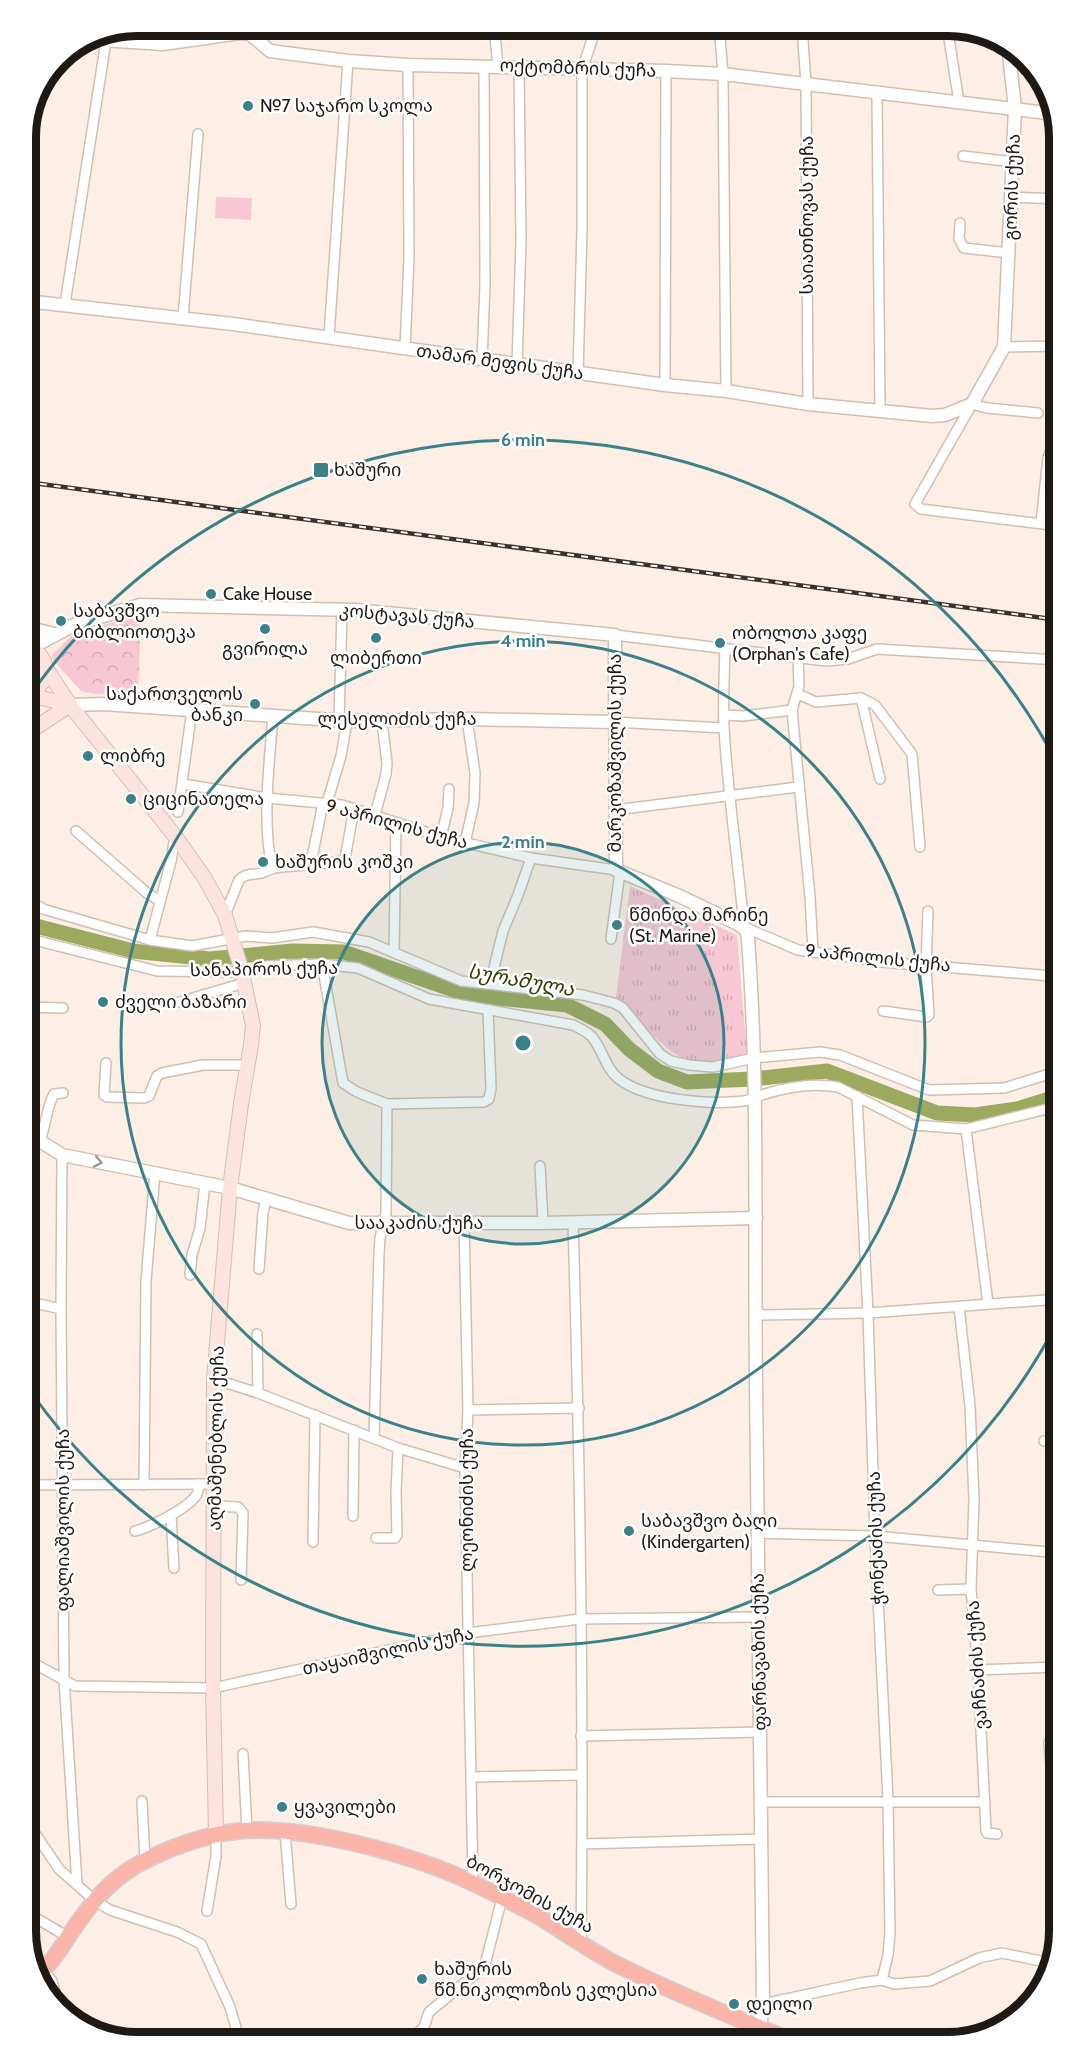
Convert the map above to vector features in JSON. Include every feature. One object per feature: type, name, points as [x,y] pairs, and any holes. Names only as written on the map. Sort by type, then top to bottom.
[{"type":"highway","name":"ბორჯომის ქუჩა","points":[[44,1968],[94,1900],[120,1876],[146,1861],[216,1834],[247,1831],[285,1832],[332,1839],[442,1869],[541,1918],[616,1964],[765,2032]]},
{"type":"main road","points":[[36,652],[42,658],[70,705],[175,836],[204,877],[225,915],[232,940]]},
{"type":"main road","points":[[36,687],[45,676],[46,668]]},
{"type":"main road","points":[[36,693],[70,705]]},
{"type":"main road","points":[[36,727],[70,705]]},
{"type":"main road","name":"აღმაშენებლის ქუჩა","points":[[216,1834],[213,1688],[214,1379],[230,1188],[253,1025],[243,974],[232,940]]},
{"type":"street","name":"ოქტომბრის ქუჩა","points":[[108,41],[163,44],[212,36]]},
{"type":"street","name":"ოქტომბრის ქუჩა","points":[[258,36],[270,51],[348,61],[408,65],[723,74],[1045,113]]},
{"type":"street","points":[[495,36],[498,66]]},
{"type":"street","points":[[578,374],[582,230],[582,70],[594,36]]},
{"type":"street","points":[[720,36],[723,74],[726,391]]},
{"type":"street","name":"საიათნოვას ქუჩა","points":[[803,36],[806,84],[808,404]]},
{"type":"street","points":[[949,36],[959,102]]},
{"type":"street","points":[[65,304],[106,42]]},
{"type":"street","name":"გორის ქუჩა","points":[[1004,346],[1015,109],[1009,57]]},
{"type":"street","points":[[329,336],[348,61]]},
{"type":"street","points":[[405,348],[409,258],[408,65]]},
{"type":"street","points":[[482,360],[485,285],[484,66]]},
{"type":"street","points":[[517,365],[521,241],[519,68]]},
{"type":"street","points":[[664,386],[666,71]]},
{"type":"street","points":[[877,92],[880,411]]},
{"type":"street","points":[[183,318],[198,134]]},
{"type":"street","points":[[963,156],[1013,162]]},
{"type":"street","points":[[1011,197],[1049,198]]},
{"type":"street","points":[[960,223],[959,240],[964,248],[1009,253]]},
{"type":"street","name":"თამარ მეფის ქუჩა","points":[[36,303],[65,304],[329,336],[578,374],[664,386],[726,391],[808,404],[932,416],[945,415],[972,404]]},
{"type":"street","points":[[1049,346],[1004,346],[915,504],[921,509],[1049,525]]},
{"type":"street","points":[[972,404],[1038,413]]},
{"type":"street","points":[[1041,524],[1049,455]]},
{"type":"street","name":"კოსტავას ქუჩა","points":[[36,641],[74,625],[140,605],[342,609],[615,635],[837,662],[877,649],[1049,659]]},
{"type":"street","points":[[311,863],[325,803],[341,756],[342,609]]},
{"type":"street","points":[[36,630],[54,634]]},
{"type":"street","name":"მარკოზაშვილის ქუჩა","points":[[615,635],[615,810],[618,871]]},
{"type":"street","points":[[725,650],[724,728],[729,796],[749,953],[754,1062]]},
{"type":"street","points":[[798,659],[798,694],[792,710],[813,952]]},
{"type":"street","points":[[798,694],[816,702],[861,698],[875,705],[912,754],[920,847]]},
{"type":"street","points":[[861,698],[880,779]]},
{"type":"street","name":"ლესელიძის ქუჩა","points":[[70,705],[104,704],[192,709],[343,721],[467,719],[614,722],[724,728]]},
{"type":"street","points":[[178,812],[192,709]]},
{"type":"street","points":[[724,715],[743,716],[792,710]]},
{"type":"street","points":[[272,869],[268,848],[267,798],[273,716]]},
{"type":"street","points":[[465,843],[474,803],[475,773],[467,719]]},
{"type":"street","points":[[375,815],[387,763],[382,722]]},
{"type":"street","name":"9 აპრილის ქუჩა","points":[[183,784],[267,798],[354,808],[465,843],[531,858],[618,871],[798,950],[926,966],[1049,976]]},
{"type":"street","points":[[615,810],[798,787]]},
{"type":"street","points":[[441,837],[448,808],[449,789]]},
{"type":"street","points":[[225,915],[241,877],[264,873],[272,869],[337,862],[345,859],[354,808]]},
{"type":"street","points":[[394,951],[396,822]]},
{"type":"street","points":[[76,831],[160,901]]},
{"type":"street","points":[[150,940],[171,861],[175,836]]},
{"type":"street","points":[[490,984],[503,931],[531,858]]},
{"type":"street","points":[[611,939],[618,871]]},
{"type":"street","points":[[36,905],[43,909],[150,940],[192,946],[246,936],[272,938],[313,932],[369,942],[461,981],[583,995],[614,1003],[622,1008],[660,1054],[671,1061],[689,1065],[713,1067],[819,1052],[840,1055],[929,1090],[1004,1088],[1049,1074]]},
{"type":"street","points":[[883,1011],[927,1017],[930,1012],[926,966],[928,911]]},
{"type":"street","name":"სანაპიროს ქუჩა","points":[[36,940],[157,971],[243,974],[268,966],[322,964],[358,968],[429,999],[573,1025],[592,1036],[604,1061],[619,1079],[650,1094],[703,1102],[744,1101],[767,1094],[816,1085],[838,1087],[913,1125],[966,1129],[1049,1108]]},
{"type":"street","points":[[322,964],[343,1083],[357,1092],[387,1104],[484,1102],[489,1099],[491,1088],[488,1011]]},
{"type":"street","points":[[179,1002],[243,974]]},
{"type":"street","points":[[36,1008],[63,1008]]},
{"type":"street","name":"ფარნავაზის ქუჩა","points":[[754,1062],[757,1617],[762,1802],[763,2004],[760,2028]]},
{"type":"street","points":[[106,1063],[104,1095],[145,1098],[152,1092],[157,1076],[162,1073],[203,1065],[248,1065]]},
{"type":"street","points":[[40,1141],[45,1130],[51,1100],[54,1094],[63,1093]]},
{"type":"street","name":"ჭონქაძის ქუჩა","points":[[857,1095],[888,1800],[890,1933],[882,1980]]},
{"type":"street","points":[[374,1438],[380,1245],[387,1213],[387,1104]]},
{"type":"street","points":[[966,1129],[988,1304]]},
{"type":"street","name":"სააკაძის ქუჩა","points":[[36,1138],[62,1155],[230,1188],[349,1223],[756,1218]]},
{"type":"street","name":"ფალიაშვილის ქუჩა","points":[[62,1155],[64,1679],[77,1884]]},
{"type":"street","points":[[540,1166],[543,1222]]},
{"type":"street","points":[[144,1485],[146,1281],[155,1173]]},
{"type":"street","points":[[190,1275],[206,1183]]},
{"type":"street","points":[[259,1269],[266,1199]]},
{"type":"street","points":[[573,1222],[579,1407],[581,1944]]},
{"type":"street","name":"ლეონიძის ქუჩა","points":[[464,1223],[468,1410],[465,1468],[473,1883]]},
{"type":"street","points":[[755,1315],[868,1313],[1049,1300]]},
{"type":"street","points":[[36,1303],[61,1309]]},
{"type":"street","name":"ვაჩნაძის ქუჩა","points":[[959,1307],[970,1406],[974,1499],[971,1589],[978,1670],[986,1831],[997,1834]]},
{"type":"street","points":[[257,1334],[258,1393]]},
{"type":"street","points":[[214,1379],[258,1393],[398,1448],[465,1468]]},
{"type":"street","points":[[468,1410],[579,1407]]},
{"type":"street","points":[[313,1542],[315,1415]]},
{"type":"street","points":[[353,1516],[354,1430]]},
{"type":"street","points":[[1044,1441],[1049,1440]]},
{"type":"street","points":[[376,1538],[395,1538],[398,1535],[396,1492],[398,1448]]},
{"type":"street","points":[[135,1532],[171,1515],[197,1494],[199,1484]]},
{"type":"street","points":[[36,1485],[214,1484]]},
{"type":"street","points":[[214,1506],[238,1507],[243,1513],[241,1580]]},
{"type":"street","points":[[171,1515],[174,1568]]},
{"type":"street","points":[[757,1533],[875,1536],[1049,1552]]},
{"type":"street","points":[[938,1590],[971,1589]]},
{"type":"street","name":"თაყაიშვილის ქუჩა","points":[[36,1664],[75,1686],[213,1688],[468,1633],[580,1619],[757,1617]]},
{"type":"street","points":[[978,1670],[1049,1667]]},
{"type":"street","points":[[581,1736],[761,1732]]},
{"type":"street","points":[[243,1754],[247,1831]]},
{"type":"street","points":[[471,1777],[581,1775]]},
{"type":"street","points":[[762,1802],[888,1800],[985,1802]]},
{"type":"street","points":[[142,1801],[146,1861]]},
{"type":"street","points":[[285,1832],[291,1904]]},
{"type":"street","name":"აღმაშენებლის ქუჩა","points":[[207,1911],[216,1856],[216,1834]]},
{"type":"street","points":[[36,1835],[59,1869],[94,1900],[110,1910],[177,1932],[201,1944],[230,2007],[237,2032]]},
{"type":"street","points":[[582,1844],[762,1839]]},
{"type":"street","points":[[419,2032],[424,2027],[429,2012],[478,1972],[486,1961],[502,1898]]},
{"type":"street","points":[[36,1918],[68,1936]]},
{"type":"street","points":[[763,2004],[860,1983],[882,1980],[894,1984],[930,1980],[979,1958],[1002,1953],[1044,1962]]},
{"type":"green space","points":[[216,197],[252,198],[251,220],[215,218]]},
{"type":"green space","points":[[141,614],[138,696],[81,691],[53,660],[52,655],[77,630],[90,629]]},
{"type":"green space","points":[[630,886],[737,935],[747,1055],[708,1062],[686,1060],[660,1042],[616,998]]},
{"type":"waterway","name":"სურამულა","points":[[36,926],[133,951],[210,959],[292,951],[344,952],[468,995],[567,1005],[605,1024],[629,1049],[658,1071],[687,1082],[752,1079],[827,1071],[937,1113],[975,1115],[1017,1109],[1049,1099]]},
{"type":"railway","points":[[36,483],[1049,619]]},
{"type":"place","name":"№7 საჯარო სკოლა","points":[[248,106]]},
{"type":"place","name":"ხაშური","points":[[321,470]]},
{"type":"place","name":"Cake House","points":[[211,594]]},
{"type":"place","name":"საბავშვო ბიბლიოთეკა","points":[[61,621]]},
{"type":"place","name":"გვირილა","points":[[265,629]]},
{"type":"place","name":"ლიბერთი","points":[[376,638]]},
{"type":"place","name":"ობოლთა კაფე (Orphan's Cafe)","points":[[720,643]]},
{"type":"place","name":"საქართველოს ბანკი","points":[[255,704]]},
{"type":"place","name":"ლიბრე","points":[[88,756]]},
{"type":"place","name":"ციცინათელა","points":[[131,799]]},
{"type":"place","name":"ხაშურის კოშკი","points":[[263,862]]},
{"type":"place","name":"წმინდა მარინე (St. Marine)","points":[[617,925]]},
{"type":"place","name":"ძველი ბაზარი","points":[[103,1002]]},
{"type":"place","name":"საბავშვო ბაღი (Kindergarten)","points":[[629,1531]]},
{"type":"place","name":"ყვავილები","points":[[282,1807]]},
{"type":"place","name":"ხაშურის წმ.ნიკოლოზის ეკლესია","points":[[422,1979]]},
{"type":"place","name":"დეილი","points":[[734,2004]]}]
